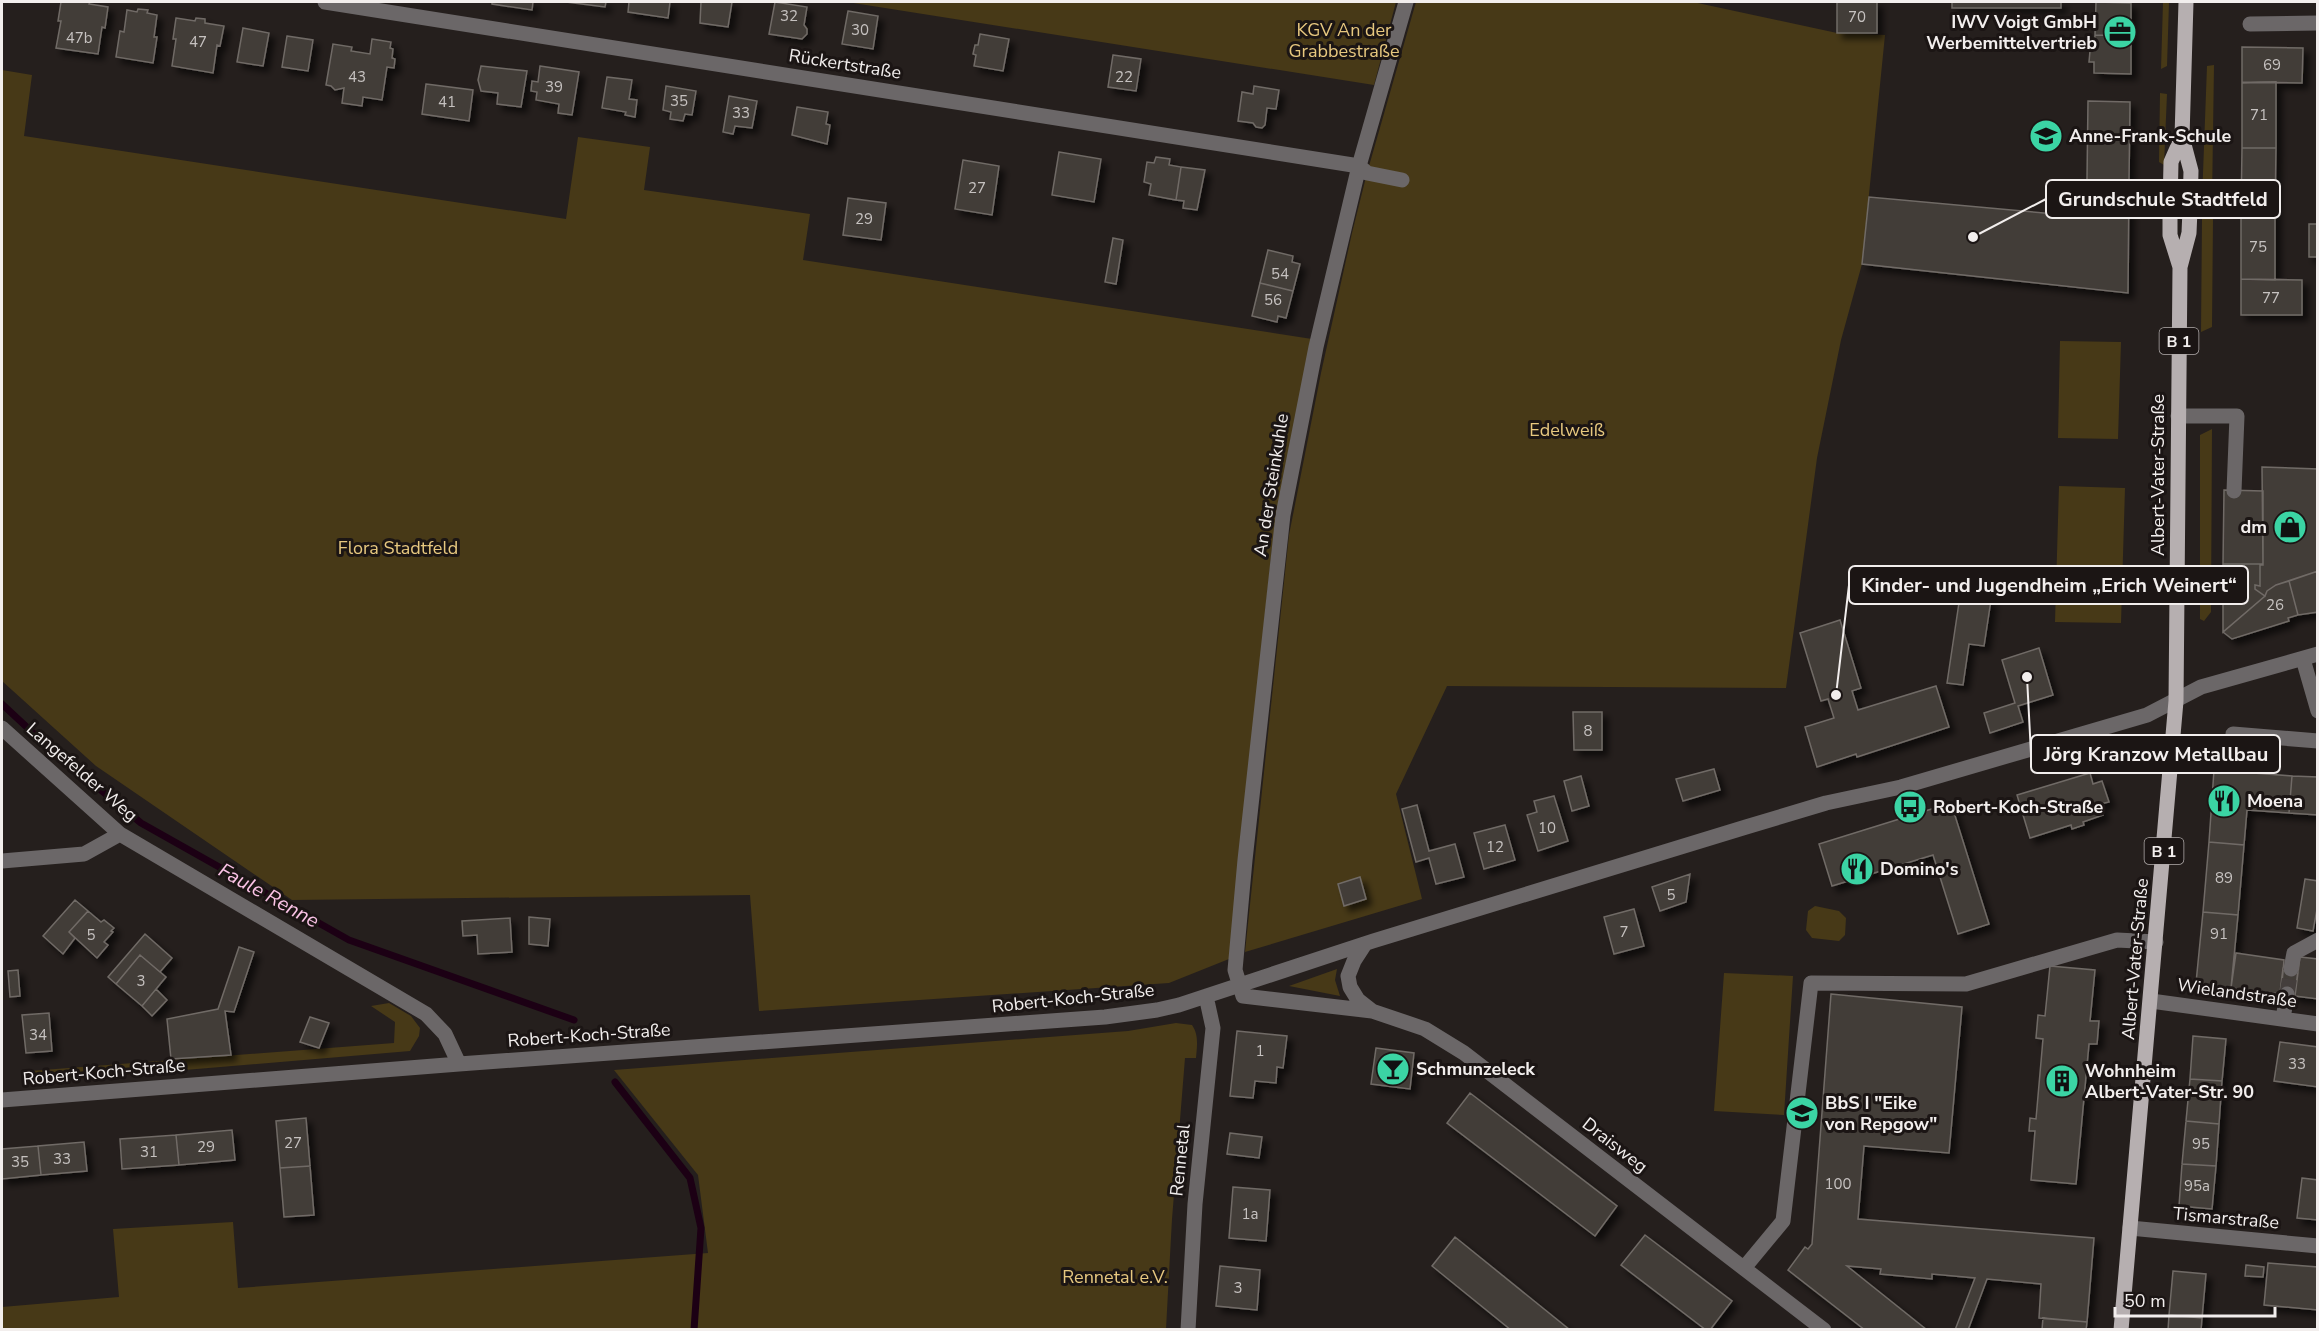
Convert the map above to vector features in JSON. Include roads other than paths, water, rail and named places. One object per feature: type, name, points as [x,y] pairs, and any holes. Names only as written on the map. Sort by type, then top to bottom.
[{"type":"main road","name":"Albert-Vater-Straße","points":[[2121,1329],[2176,701],[2180,267],[2170,235],[2170,218],[2171,162],[2182,137],[2186,2]]},
{"type":"street","name":"Rückertstraße","points":[[325,2],[1359,166],[1367,173],[1402,180]]},
{"type":"street","name":"An der Steinkuhle","points":[[1239,985],[1235,970],[1245,860],[1283,515],[1316,347],[1359,166],[1406,2]]},
{"type":"street","points":[[2250,24],[2318,23]]},
{"type":"street","points":[[2178,416],[2237,416],[2234,490]]},
{"type":"street","points":[[2310,657],[2318,711]]},
{"type":"street","name":"Robert-Koch-Straße","points":[[2,1100],[1126,1015],[1157,1010],[1807,809],[1900,787],[2147,715],[2201,687],[2310,657]]},
{"type":"street","name":"Langefelder Weg","points":[[2,728],[120,834],[426,1014],[445,1034],[459,1064]]},
{"type":"street","points":[[2233,734],[2318,741]]},
{"type":"street","points":[[2,861],[84,854],[120,834]]},
{"type":"street","points":[[1744,1268],[1784,1221],[1811,983],[1966,984],[2117,940],[2156,942]]},
{"type":"street","points":[[2291,969],[2294,953],[2318,940]]},
{"type":"street","name":"Draisweg","points":[[1365,944],[1350,968],[1348,981],[1352,993],[1372,1011]]},
{"type":"street","name":"Draisweg","points":[[1239,985],[1244,996],[1372,1011],[1409,1022],[1459,1049],[1824,1329]]},
{"type":"street","points":[[2283,1019],[2287,993]]},
{"type":"street","name":"Rennetal","points":[[1188,1329],[1195,1204],[1213,1028],[1206,996]]},
{"type":"street","name":"Wielandstraße","points":[[2151,1001],[2318,1024]]},
{"type":"street","name":"Tismarstraße","points":[[2130,1228],[2318,1246]]},
{"type":"waterway","name":"Faule Renne","points":[[2,704],[46,745],[141,823],[349,940],[574,1020]]},
{"type":"waterway","name":"Faule Renne","points":[[615,1082],[690,1178],[701,1228],[694,1330]]},
{"type":"tunnel","points":[[2287,994],[2291,969]]},
{"type":"place","name":"IWV Voigt GmbH Werbemittelvertrieb","points":[[2120,32]]},
{"type":"place","name":"Anne-Frank-Schule","points":[[2046,136]]},
{"type":"place","name":"Grundschule Stadtfeld","points":[[1973,237]]},
{"type":"place","name":"dm","points":[[2290,527]]},
{"type":"place","name":"Jörg Kranzow Metallbau","points":[[2027,677]]},
{"type":"place","name":"Kinder- und Jugendheim „Erich Weinert“","points":[[1836,695]]},
{"type":"place","name":"Moena","points":[[2224,801]]},
{"type":"place","name":"Robert-Koch-Straße","points":[[1910,807]]},
{"type":"place","name":"Domino's","points":[[1857,869]]},
{"type":"place","name":"Schmunzeleck","points":[[1393,1069]]},
{"type":"place","name":"Wohnheim Albert-Vater-Str. 90","points":[[2062,1081]]},
{"type":"place","name":"BbS I \"Eike von Repgow\"","points":[[1802,1113]]},
{"type":"park label","name":"KGV An der Grabbestraße","points":[[1344,40]]},
{"type":"park label","name":"Edelweiß","points":[[1567,430]]},
{"type":"park label","name":"Flora Stadtfeld","points":[[398,548]]},
{"type":"park label","name":"Rennetal e.V.","points":[[1115,1277]]}]
